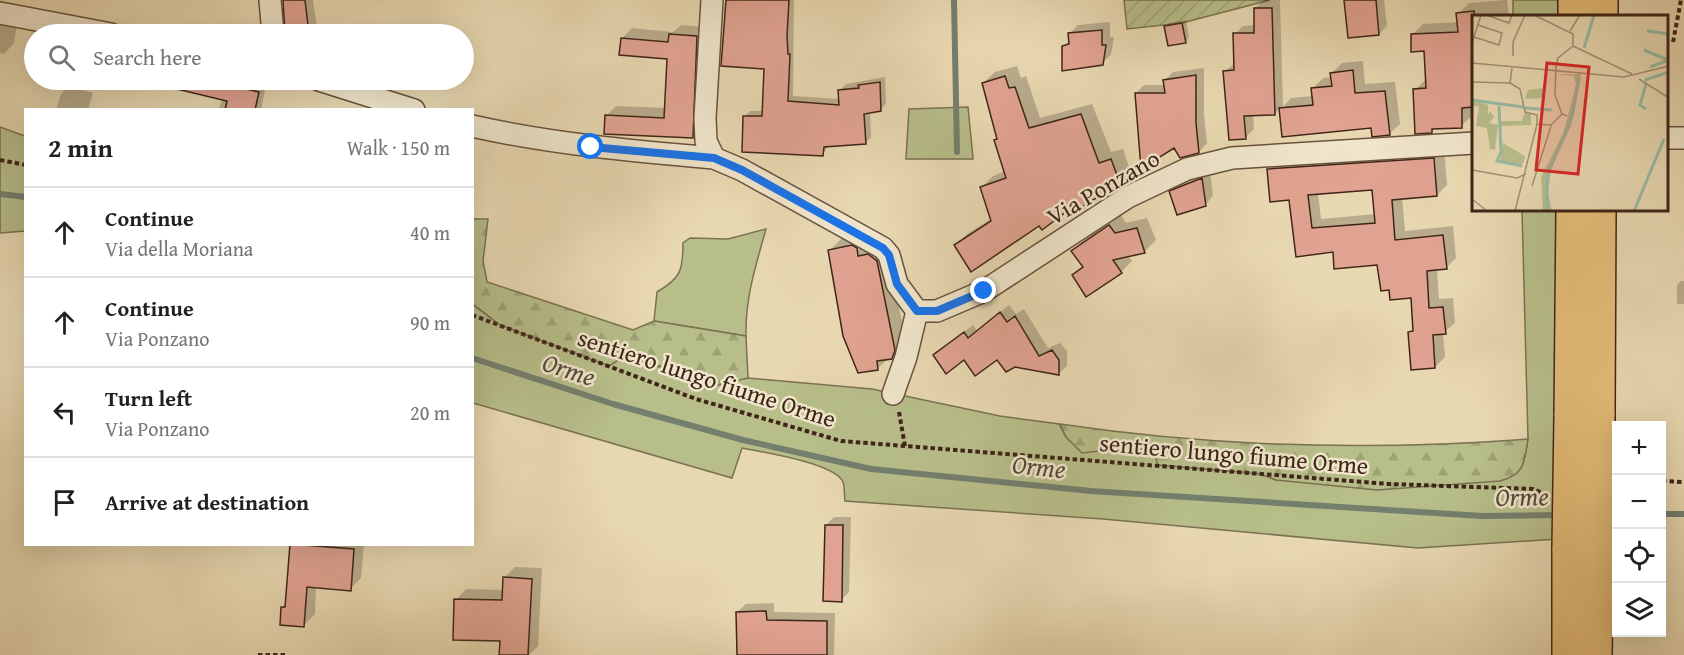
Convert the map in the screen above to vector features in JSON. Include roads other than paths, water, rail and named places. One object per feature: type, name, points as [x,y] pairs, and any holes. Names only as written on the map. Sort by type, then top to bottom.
[{"type":"highway","points":[[1573,212],[1585,415]]},
{"type":"highway","points":[[1569,655],[1583,546],[1585,415],[1599,212]]},
{"type":"highway","points":[[1583,546],[1595,655]]},
{"type":"street","points":[[270,0],[272,24]]},
{"type":"street","points":[[712,0],[705,118],[706,141],[714,158]]},
{"type":"street","points":[[0,13],[58,24]]},
{"type":"street","points":[[351,90],[408,108]]},
{"type":"street","points":[[474,126],[522,137],[579,145],[714,158],[742,170],[883,248],[889,255],[897,284],[917,311],[906,357],[893,394]]},
{"type":"street","name":"Via Ponzano","points":[[917,311],[937,311],[984,291],[1128,197],[1187,169],[1232,158],[1472,143]]},
{"type":"waterway","points":[[954,0],[957,152]]},
{"type":"waterway","name":"Orme","points":[[0,194],[24,197]]},
{"type":"waterway","name":"Orme","points":[[474,359],[613,404],[743,440],[871,469],[1091,491],[1482,516],[1558,515]]},
{"type":"waterway","name":"Orme","points":[[1666,514],[1684,514]]}]
